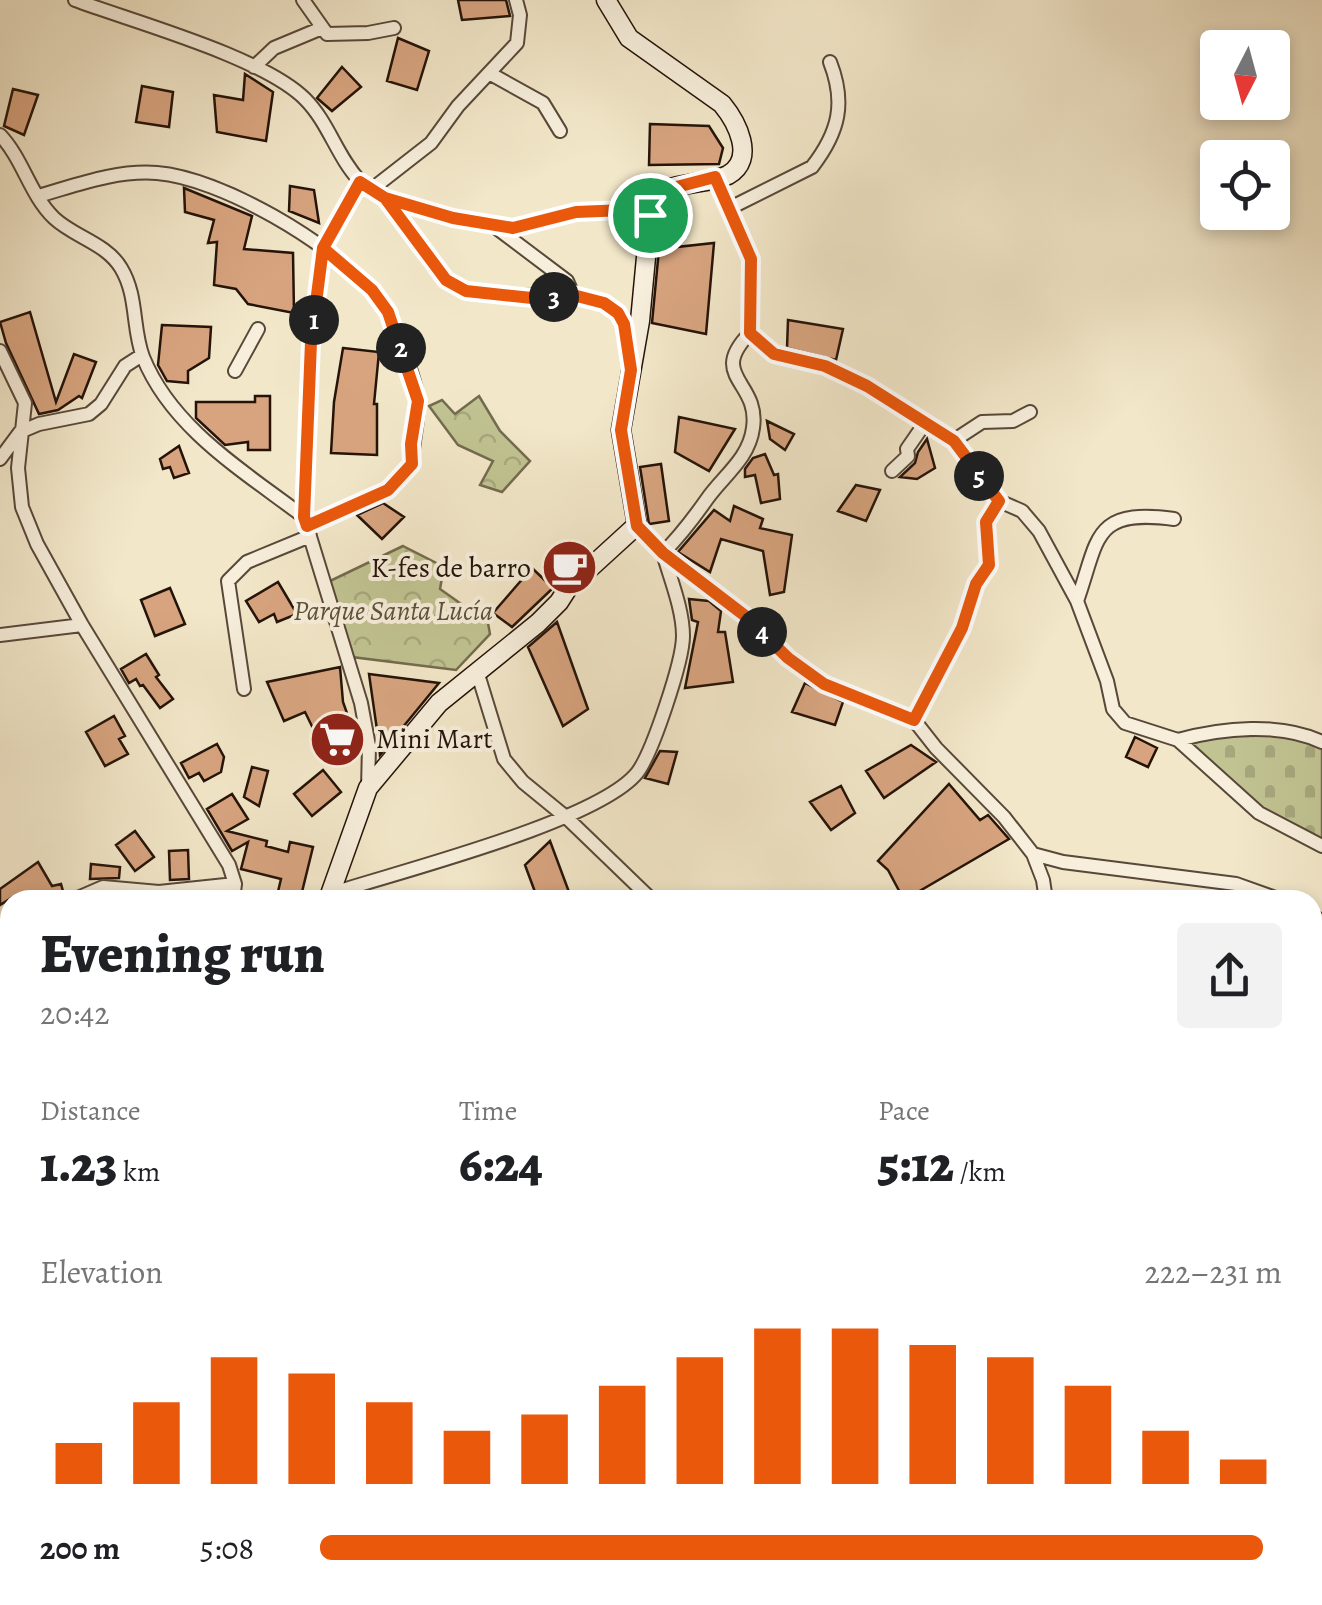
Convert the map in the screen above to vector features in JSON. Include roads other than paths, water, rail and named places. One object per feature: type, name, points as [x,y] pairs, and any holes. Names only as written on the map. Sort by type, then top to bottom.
[{"type":"street","points":[[75,0],[254,67],[303,97],[366,185],[385,198],[446,280],[466,291],[532,298],[573,295],[604,303],[618,313],[624,324],[631,370]]},
{"type":"street","points":[[303,0],[327,34],[394,28]]},
{"type":"street","points":[[332,890],[368,788],[369,746],[361,703],[307,527],[311,342],[323,248],[366,185],[430,143],[458,106],[517,43],[520,15],[516,0]]},
{"type":"street","points":[[606,0],[629,38],[722,104],[742,139],[741,160],[730,174],[665,190],[650,215],[640,321],[621,430],[637,526],[663,553],[744,615],[788,658],[824,684],[914,720],[1033,854],[1045,890]]},
{"type":"street","points":[[254,67],[274,48],[322,28]]},
{"type":"street","points":[[730,208],[812,167],[821,156],[834,132],[839,111],[840,86],[830,62]]},
{"type":"street","points":[[489,73],[542,104],[560,131]]},
{"type":"street","points":[[0,135],[24,166],[38,196],[55,219],[93,242],[119,264],[131,288],[142,355],[166,396],[197,434],[307,527]]},
{"type":"street","points":[[38,196],[114,174],[159,173],[235,194],[323,248],[372,290],[388,312],[418,401],[412,464],[396,484],[370,501],[307,527],[246,562],[228,580],[244,689]]},
{"type":"street","points":[[663,553],[690,526],[709,496],[733,471],[751,439],[754,425],[752,402],[746,388],[732,374],[730,361],[736,347],[750,333],[751,259],[715,177]]},
{"type":"street","points":[[385,198],[513,228],[576,212],[625,210],[650,215]]},
{"type":"street","points":[[491,225],[532,251],[567,281],[573,295]]},
{"type":"street","points":[[235,371],[258,330]]},
{"type":"street","points":[[750,333],[774,354],[825,366],[867,386],[954,441],[999,501],[1022,510],[1038,531],[1076,602],[1107,680],[1113,709],[1126,723],[1178,740],[1258,813],[1322,846]]},
{"type":"street","points":[[0,351],[24,403],[18,468],[22,507],[37,544],[229,865],[234,890]]},
{"type":"street","points":[[0,459],[20,432],[89,414],[101,404],[125,366],[142,355]]},
{"type":"street","points":[[954,441],[982,422],[1013,420],[1030,412]]},
{"type":"street","points":[[892,471],[908,456],[907,449],[924,422]]},
{"type":"street","points":[[914,720],[962,628],[976,584],[989,565],[986,522],[999,501]]},
{"type":"street","points":[[1076,602],[1089,556],[1098,537],[1113,522],[1130,516],[1174,518]]},
{"type":"street","points":[[368,788],[439,702],[538,624],[568,588],[637,526]]},
{"type":"street","points":[[350,890],[567,818],[624,785],[638,772],[675,680],[683,634],[663,553]]},
{"type":"street","points":[[0,635],[82,625]]},
{"type":"street","points":[[478,671],[504,759],[523,782],[642,890]]},
{"type":"street","points":[[1178,740],[1213,730],[1301,732],[1322,742]]},
{"type":"street","points":[[1033,854],[1063,862],[1236,884],[1252,890]]},
{"type":"street","points":[[177,890],[235,884]]},
{"type":"street","points":[[96,890],[136,890]]},
{"type":"place","name":"K-fes de barro","points":[[570,568]]},
{"type":"place","name":"Mini Mart","points":[[337,739]]},
{"type":"park label","name":"Parque Santa Lucía","points":[[393,611]]}]
